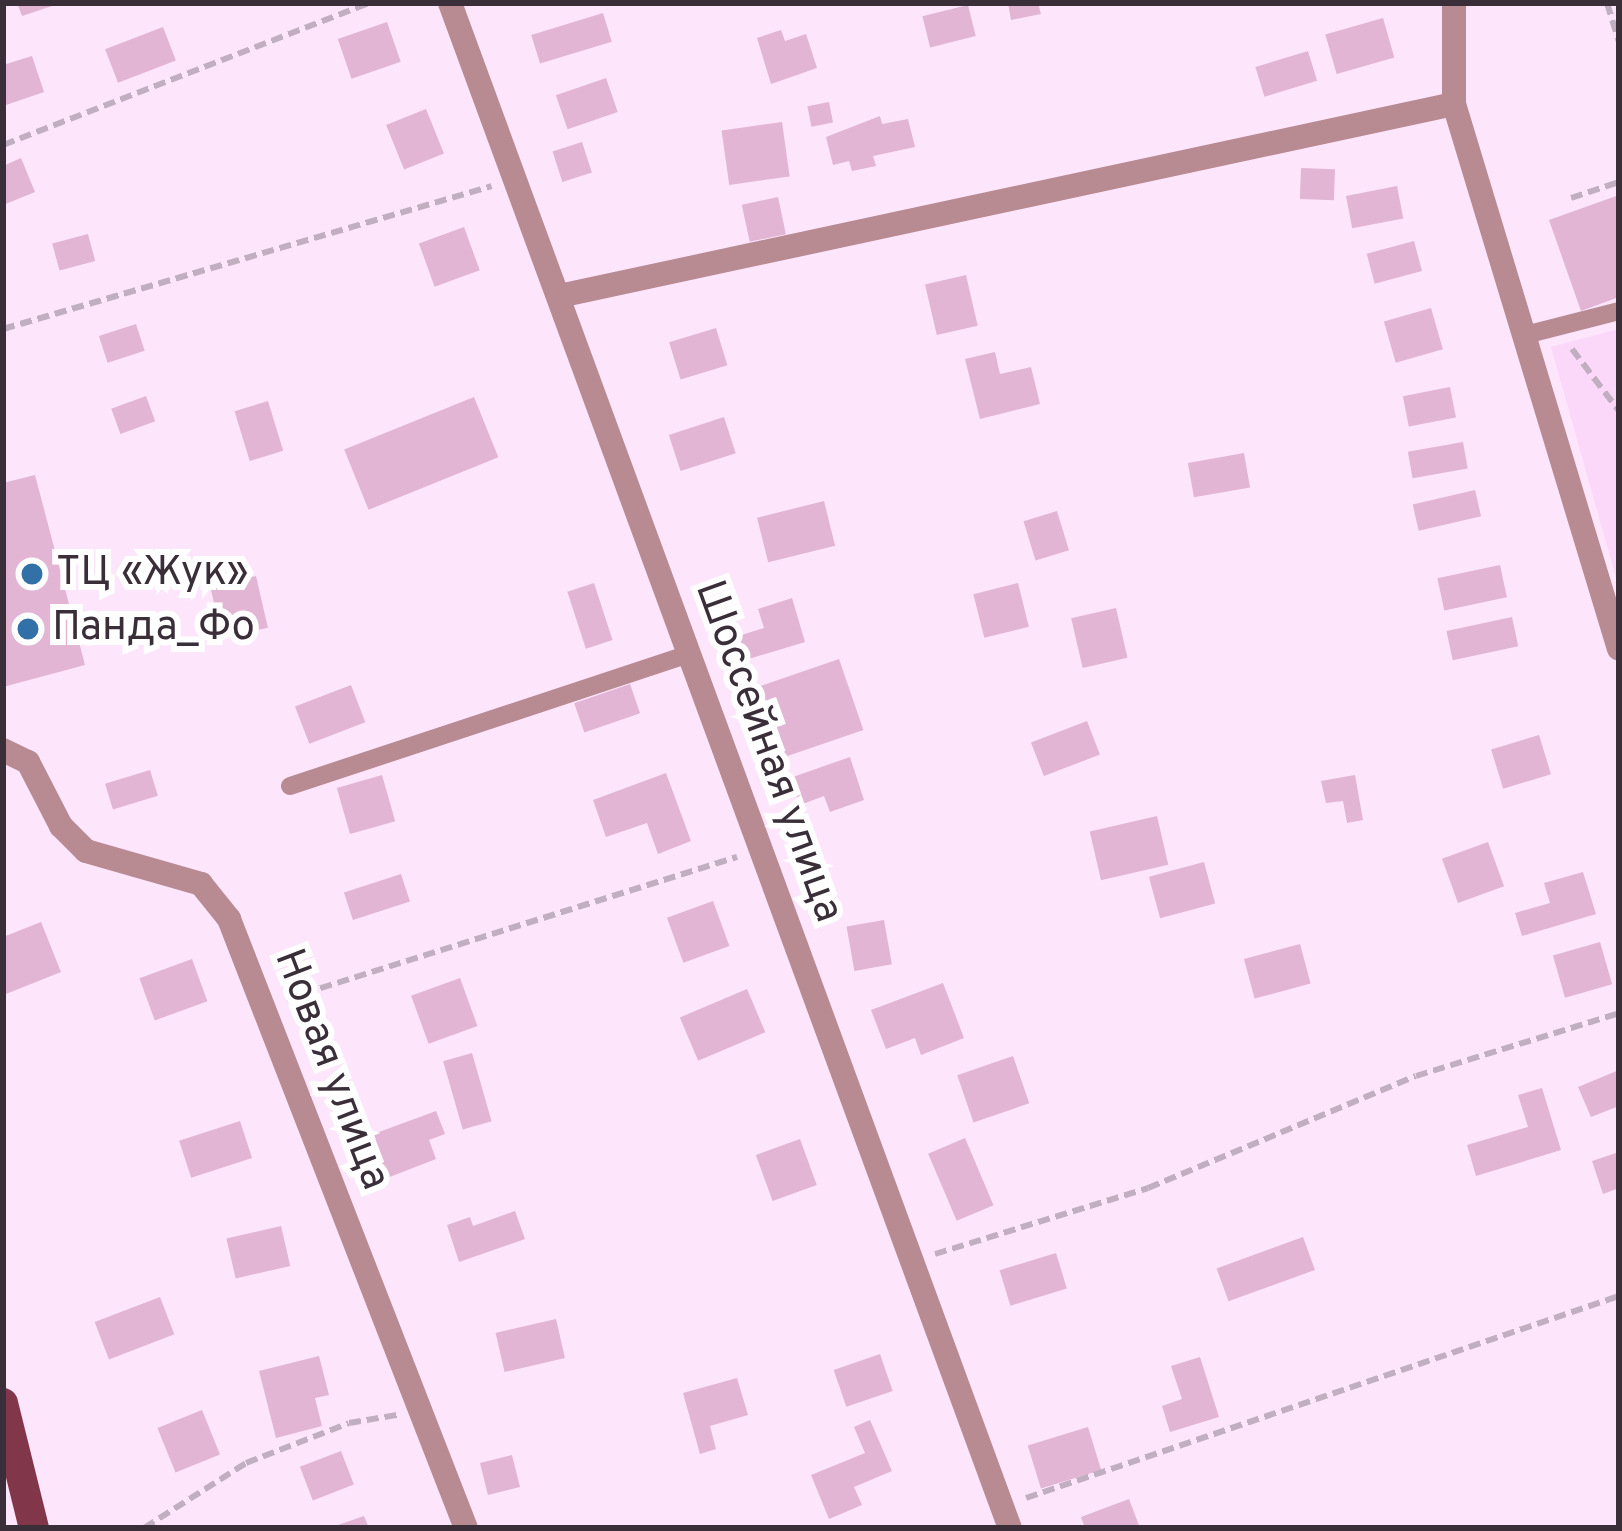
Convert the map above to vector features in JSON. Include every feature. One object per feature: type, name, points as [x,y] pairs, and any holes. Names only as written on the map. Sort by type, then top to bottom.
[{"type":"main road","points":[[3,1403],[34,1528]]},
{"type":"street","name":"Шоссейная улица","points":[[450,3],[563,295],[758,850],[1006,1517]]},
{"type":"street","points":[[1459,8],[1454,104],[1541,331],[1619,649]]},
{"type":"street","points":[[563,295],[1454,104]]},
{"type":"street","name":"Новая улица","points":[[3,750],[28,762],[61,826],[86,851],[201,884],[229,919],[466,1528]]},
{"type":"lane","points":[[1541,331],[1619,311]]},
{"type":"lane","points":[[290,786],[690,654]]},
{"type":"path","points":[[3,145],[370,3]]},
{"type":"path","points":[[1607,3],[1619,42]]},
{"type":"path","points":[[3,329],[518,178]]},
{"type":"path","points":[[1571,198],[1619,182]]},
{"type":"path","points":[[1541,331],[1619,411]]},
{"type":"path","points":[[266,1005],[758,850]]},
{"type":"path","points":[[914,1260],[1148,1189],[1416,1076],[1619,1013]]},
{"type":"path","points":[[1006,1517],[1619,1296]]},
{"type":"path","points":[[144,1528],[246,1463],[349,1423],[424,1411]]},
{"type":"shaded area","points":[[1619,329],[1619,588],[1551,347]]},
{"type":"building","points":[[17,3],[57,3],[58,4],[22,16]]},
{"type":"building","points":[[1008,3],[1038,3],[1041,14],[1011,20]]},
{"type":"building","points":[[968,5],[976,36],[930,47],[922,16]]},
{"type":"building","points":[[603,13],[612,42],[540,64],[531,35]]},
{"type":"building","points":[[1383,18],[1394,57],[1337,74],[1325,35]]},
{"type":"building","points":[[387,22],[401,62],[352,79],[338,39]]},
{"type":"building","points":[[163,27],[176,61],[118,83],[105,49]]},
{"type":"building","points":[[781,30],[785,41],[806,34],[817,68],[771,84],[757,38]]},
{"type":"building","points":[[1308,51],[1317,81],[1264,97],[1255,67]]},
{"type":"building","points":[[32,56],[44,92],[3,106],[3,65]]},
{"type":"building","points":[[606,78],[618,112],[568,129],[556,95]]},
{"type":"building","points":[[829,102],[833,123],[811,127],[807,106]]},
{"type":"building","points":[[426,109],[444,154],[404,170],[386,125]]},
{"type":"building","points":[[880,116],[882,124],[908,119],[915,147],[873,156],[876,166],[852,171],[849,161],[833,165],[826,137]]},
{"type":"building","points":[[782,122],[790,176],[729,185],[722,130]]},
{"type":"building","points":[[582,142],[592,172],[562,182],[553,152]]},
{"type":"building","points":[[21,158],[35,192],[3,205],[3,166]]},
{"type":"building","points":[[1301,168],[1335,169],[1334,200],[1300,199]]},
{"type":"building","points":[[1397,186],[1403,218],[1352,228],[1346,196]]},
{"type":"building","points":[[1619,195],[1619,297],[1581,311],[1549,220]]},
{"type":"building","points":[[778,197],[786,234],[750,242],[742,205]]},
{"type":"building","points":[[464,227],[480,270],[435,287],[419,243]]},
{"type":"building","points":[[88,234],[95,261],[60,271],[52,244]]},
{"type":"building","points":[[1414,241],[1422,271],[1375,284],[1367,254]]},
{"type":"building","points":[[966,275],[978,326],[937,335],[925,284]]},
{"type":"building","points":[[1431,308],[1443,349],[1396,363],[1384,322]]},
{"type":"building","points":[[136,324],[145,351],[108,363],[99,336]]},
{"type":"building","points":[[716,328],[727,365],[681,380],[669,342]]},
{"type":"building","points":[[995,352],[1000,374],[1031,367],[1040,404],[980,419],[965,359]]},
{"type":"building","points":[[1450,387],[1456,417],[1409,427],[1403,396]]},
{"type":"building","points":[[146,396],[155,421],[120,434],[111,409]]},
{"type":"building","points":[[474,397],[498,457],[369,510],[344,449]]},
{"type":"building","points":[[268,401],[283,451],[250,461],[235,411]]},
{"type":"building","points":[[724,417],[736,453],[681,471],[669,435]]},
{"type":"building","points":[[1463,442],[1468,469],[1413,478],[1408,452]]},
{"type":"building","points":[[1244,453],[1250,487],[1194,497],[1188,463]]},
{"type":"building","name":"ТЦ «Жук»","points":[[35,475],[85,665],[3,687],[3,483]]},
{"type":"building","points":[[1475,490],[1481,516],[1419,531],[1413,504]]},
{"type":"building","points":[[824,501],[835,546],[768,562],[757,518]]},
{"type":"building","points":[[1057,511],[1069,550],[1036,560],[1024,521]]},
{"type":"building","points":[[1500,565],[1507,597],[1444,611],[1437,578]]},
{"type":"building","points":[[256,576],[268,628],[222,638],[210,587]]},
{"type":"building","points":[[594,583],[613,640],[586,649],[567,592]]},
{"type":"building","points":[[1018,583],[1029,627],[984,638],[973,594]]},
{"type":"building","points":[[792,598],[805,642],[742,661],[735,637],[764,628],[758,609]]},
{"type":"building","points":[[1116,608],[1127,658],[1083,668],[1071,618]]},
{"type":"building","points":[[1512,617],[1518,646],[1453,660],[1446,631]]},
{"type":"building","points":[[839,659],[863,730],[776,760],[752,689]]},
{"type":"building","points":[[630,684],[640,713],[584,733],[574,703]]},
{"type":"building","points":[[351,685],[365,722],[309,744],[295,707]]},
{"type":"building","points":[[1087,721],[1100,755],[1044,776],[1031,743]]},
{"type":"building","points":[[1539,735],[1551,774],[1503,789],[1491,750]]},
{"type":"building","points":[[850,757],[864,800],[830,812],[824,796],[800,805],[790,778]]},
{"type":"building","points":[[150,770],[158,796],[113,810],[105,784]]},
{"type":"building","points":[[666,773],[691,841],[658,854],[647,823],[606,837],[593,800]]},
{"type":"building","points":[[382,775],[395,821],[350,834],[337,788]]},
{"type":"building","points":[[1355,775],[1363,820],[1347,823],[1343,801],[1326,803],[1321,781]]},
{"type":"building","points":[[1157,816],[1168,865],[1101,880],[1090,832]]},
{"type":"building","points":[[1488,842],[1504,886],[1458,903],[1442,859]]},
{"type":"building","points":[[1204,862],[1215,904],[1160,918],[1149,877]]},
{"type":"building","points":[[1583,872],[1596,914],[1522,936],[1515,913],[1550,903],[1544,883]]},
{"type":"building","points":[[401,874],[410,902],[353,920],[344,893]]},
{"type":"building","points":[[713,901],[729,946],[683,963],[667,918]]},
{"type":"building","points":[[884,920],[892,964],[854,971],[847,927]]},
{"type":"building","points":[[41,922],[61,972],[6,994],[3,937]]},
{"type":"building","points":[[1600,942],[1612,984],[1565,998],[1553,956]]},
{"type":"building","points":[[1300,944],[1311,984],[1255,999],[1244,959]]},
{"type":"building","points":[[192,959],[207,1001],[155,1020],[139,978]]},
{"type":"building","points":[[460,978],[477,1026],[429,1044],[411,996]]},
{"type":"building","points":[[943,983],[964,1038],[921,1055],[915,1038],[886,1049],[871,1010]]},
{"type":"building","points":[[747,989],[765,1032],[698,1061],[680,1018]]},
{"type":"building","points":[[472,1053],[492,1121],[463,1130],[443,1061]]},
{"type":"building","points":[[1013,1056],[1029,1103],[973,1122],[957,1075]]},
{"type":"building","points":[[1619,1070],[1619,1106],[1591,1117],[1578,1087]]},
{"type":"building","points":[[1542,1088],[1561,1150],[1476,1176],[1467,1145],[1528,1127],[1518,1095]]},
{"type":"building","points":[[436,1111],[445,1134],[429,1140],[436,1159],[387,1178],[371,1135]]},
{"type":"building","points":[[240,1121],[252,1158],[191,1178],[179,1141]]},
{"type":"building","points":[[965,1138],[994,1205],[957,1221],[928,1154]]},
{"type":"building","points":[[800,1139],[817,1185],[773,1201],[756,1155]]},
{"type":"building","points":[[1619,1152],[1619,1188],[1603,1194],[1592,1161]]},
{"type":"building","points":[[515,1211],[525,1239],[459,1262],[447,1225],[470,1217],[473,1226]]},
{"type":"building","points":[[281,1226],[290,1266],[236,1279],[226,1239]]},
{"type":"building","points":[[1303,1237],[1315,1270],[1229,1301],[1217,1268]]},
{"type":"building","points":[[1056,1253],[1067,1288],[1010,1306],[1000,1270]]},
{"type":"building","points":[[160,1297],[174,1334],[109,1359],[95,1322]]},
{"type":"building","points":[[556,1319],[565,1358],[505,1372],[496,1333]]},
{"type":"building","points":[[880,1354],[893,1391],[846,1407],[834,1370]]},
{"type":"building","points":[[319,1356],[329,1395],[315,1398],[322,1426],[276,1438],[259,1371]]},
{"type":"building","points":[[1200,1357],[1219,1417],[1170,1432],[1162,1406],[1182,1399],[1171,1366]]},
{"type":"building","points":[[737,1378],[748,1415],[710,1426],[716,1449],[700,1454],[683,1393]]},
{"type":"building","points":[[202,1410],[220,1455],[175,1472],[157,1428]]},
{"type":"building","points":[[870,1420],[892,1471],[854,1487],[862,1505],[829,1519],[811,1475],[865,1453],[854,1427]]},
{"type":"building","points":[[1088,1427],[1101,1470],[1041,1488],[1028,1445]]},
{"type":"building","points":[[341,1451],[354,1485],[313,1500],[300,1467]]},
{"type":"building","points":[[512,1455],[520,1487],[488,1495],[480,1463]]},
{"type":"building","points":[[1129,1499],[1140,1528],[1085,1528],[1081,1517]]},
{"type":"building","points":[[364,1516],[369,1528],[332,1528],[332,1527]]},
{"type":"place","name":"ТЦ «Жук»","points":[[32,574]]},
{"type":"place","name":"Панда_Фо","points":[[28,629]]}]
